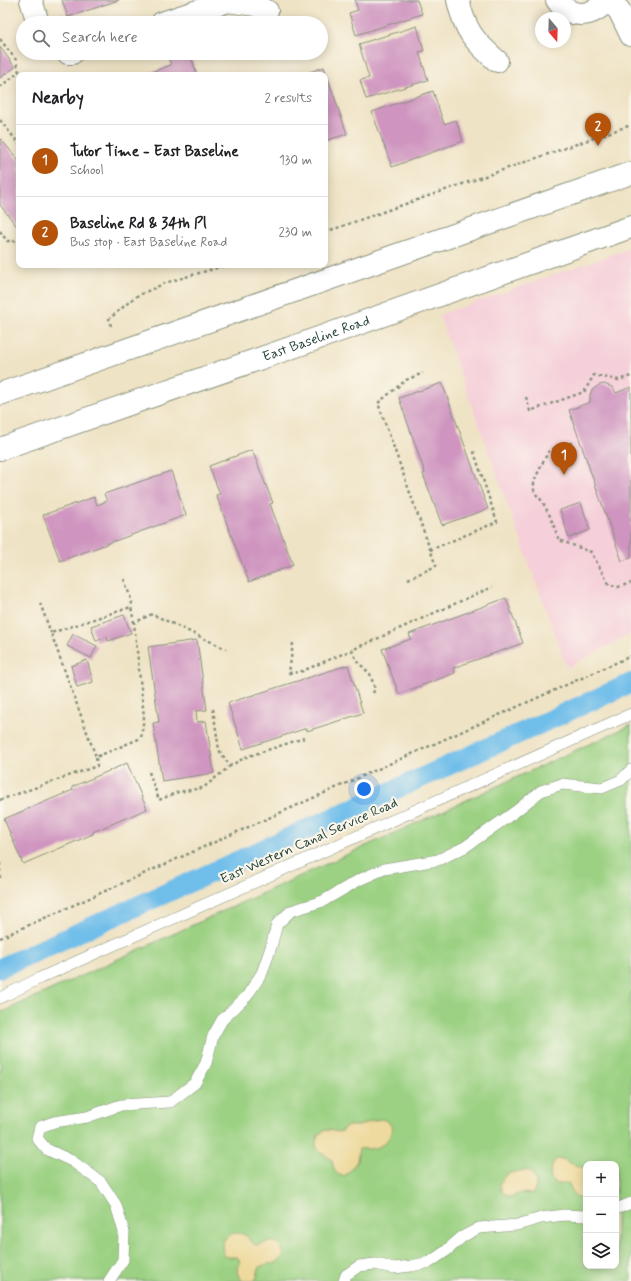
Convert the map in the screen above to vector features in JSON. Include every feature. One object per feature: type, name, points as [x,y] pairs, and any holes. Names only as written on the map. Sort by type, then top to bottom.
[{"type":"main road","points":[[31,0],[36,16]]},
{"type":"main road","points":[[458,0],[465,25],[477,44],[497,61]]},
{"type":"main road","points":[[558,0],[565,8],[574,13],[583,14],[596,10],[607,0],[619,10],[631,35]]},
{"type":"main road","points":[[183,16],[228,1],[255,5],[267,11]]},
{"type":"main road","points":[[0,394],[631,173]]},
{"type":"main road","name":"East Baseline Road","points":[[0,449],[631,227]]},
{"type":"lane","name":"East Western Canal Service Road","points":[[0,998],[40,978],[631,714]]},
{"type":"lane","points":[[109,1281],[123,1260],[124,1232],[116,1205],[101,1182],[72,1161],[46,1149],[37,1138],[40,1126],[54,1122],[87,1117],[121,1105],[170,1102],[195,1083],[206,1063],[213,1036],[222,1020],[247,996],[262,973],[277,924],[291,911],[323,901],[359,880],[384,869],[438,860],[466,847],[541,791],[562,784],[602,788],[620,780],[631,770]]},
{"type":"lane","points":[[619,1208],[631,1203]]},
{"type":"lane","points":[[344,1281],[346,1276],[359,1266],[375,1264],[394,1268],[430,1262],[446,1251],[462,1236],[479,1228],[517,1224],[541,1218],[564,1215],[583,1216]]},
{"type":"path","points":[[0,39],[16,60],[19,72]]},
{"type":"path","points":[[0,87],[16,74]]},
{"type":"path","points":[[0,120],[16,140]]},
{"type":"path","points":[[328,229],[631,125]]},
{"type":"path","points":[[0,231],[7,241],[16,241]]},
{"type":"path","points":[[111,326],[109,319],[135,297],[165,283],[217,268]]},
{"type":"path","points":[[408,579],[436,566],[378,403],[406,380],[423,373]]},
{"type":"path","points":[[526,397],[530,411],[584,392],[594,375],[618,380],[631,376]]},
{"type":"path","points":[[572,443],[562,444],[548,452],[534,481],[534,492],[542,501],[550,516],[559,540],[591,552],[609,584],[618,588],[631,583]]},
{"type":"path","points":[[430,550],[496,522],[473,449]]},
{"type":"path","points":[[96,757],[141,738],[144,717],[131,607],[132,602],[124,579]]},
{"type":"path","points":[[293,643],[289,673],[300,672],[352,650],[492,587]]},
{"type":"path","points":[[0,800],[97,766],[96,757],[40,603]]},
{"type":"path","points":[[51,633],[131,607]]},
{"type":"path","points":[[134,623],[152,614],[226,649]]},
{"type":"path","points":[[352,650],[357,661],[370,674],[375,689],[373,693]]},
{"type":"path","points":[[0,938],[631,656]]},
{"type":"path","points":[[213,709],[218,750],[230,766]]},
{"type":"path","points":[[149,772],[159,800],[178,792],[203,788],[230,766],[246,757],[304,738]]},
{"type":"path","points":[[0,864],[0,878]]},
{"type":"shaded area","points":[[631,248],[631,634],[567,668],[439,315]]},
{"type":"green space","points":[[631,725],[631,1281],[0,1281],[0,1013]]},
{"type":"sand","points":[[380,1119],[385,1120],[391,1125],[391,1134],[389,1138],[382,1145],[374,1149],[359,1149],[357,1161],[344,1176],[339,1175],[334,1170],[332,1160],[320,1152],[316,1146],[318,1135],[323,1131],[329,1130],[338,1132],[349,1126],[359,1126]]},
{"type":"sand","points":[[556,1159],[563,1159],[583,1168],[583,1197],[574,1195],[569,1184],[560,1184],[552,1181],[550,1173]]},
{"type":"sand","points":[[527,1170],[533,1174],[536,1180],[532,1194],[521,1193],[510,1197],[502,1192],[500,1185],[504,1177],[510,1173]]},
{"type":"sand","points":[[234,1233],[246,1235],[250,1241],[256,1245],[269,1242],[276,1243],[282,1249],[284,1254],[281,1259],[275,1263],[259,1268],[257,1277],[254,1281],[243,1281],[237,1272],[240,1263],[239,1259],[236,1257],[225,1257],[222,1249],[225,1239]]},
{"type":"building","points":[[62,0],[119,0],[71,16],[68,16]]},
{"type":"building","points":[[355,0],[417,0],[422,14],[356,35],[349,13],[358,10]]},
{"type":"building","points":[[417,26],[424,51],[419,52],[428,80],[366,99],[360,80],[369,78],[359,44]]},
{"type":"building","points":[[0,47],[15,67],[0,78]]},
{"type":"building","points":[[169,60],[192,60],[196,72],[151,72],[171,65]]},
{"type":"building","points":[[324,67],[326,72],[310,72]]},
{"type":"building","points":[[328,79],[347,134],[328,140]]},
{"type":"building","points":[[433,91],[444,124],[456,120],[463,141],[392,167],[372,112]]},
{"type":"building","points":[[0,138],[16,157],[16,225],[0,205]]},
{"type":"building","points":[[442,383],[488,509],[442,525],[423,474],[425,473],[399,398]]},
{"type":"building","points":[[604,384],[612,387],[616,393],[631,387],[631,558],[622,561],[569,410],[590,402],[592,390],[599,385]]},
{"type":"building","points":[[252,450],[273,503],[270,504],[293,565],[249,582],[216,495],[220,494],[209,466]]},
{"type":"building","points":[[171,471],[186,515],[60,561],[43,515],[94,497],[97,505],[107,501],[104,494]]},
{"type":"building","points":[[581,503],[590,530],[569,538],[560,510]]},
{"type":"building","points":[[506,598],[523,643],[453,668],[455,673],[399,694],[382,649],[411,639],[409,634]]},
{"type":"building","points":[[124,615],[131,633],[108,641],[107,637],[96,641],[91,626]]},
{"type":"building","points":[[73,634],[97,646],[91,658],[67,646]]},
{"type":"building","points":[[197,640],[207,710],[196,711],[197,722],[206,721],[214,773],[162,781],[153,723],[159,722],[148,647]]},
{"type":"building","points":[[87,660],[93,682],[77,687],[71,666]]},
{"type":"building","points":[[348,665],[363,713],[307,731],[307,728],[243,749],[228,703]]},
{"type":"building","points":[[127,763],[147,809],[23,864],[4,819],[73,790],[72,787]]},
{"type":"waterway","points":[[0,968],[631,683]]},
{"type":"place","name":"Baseline Rd & 34th Pl","points":[[598,146]]},
{"type":"place","name":"Tutor Time - East Baseline","points":[[564,475]]}]
